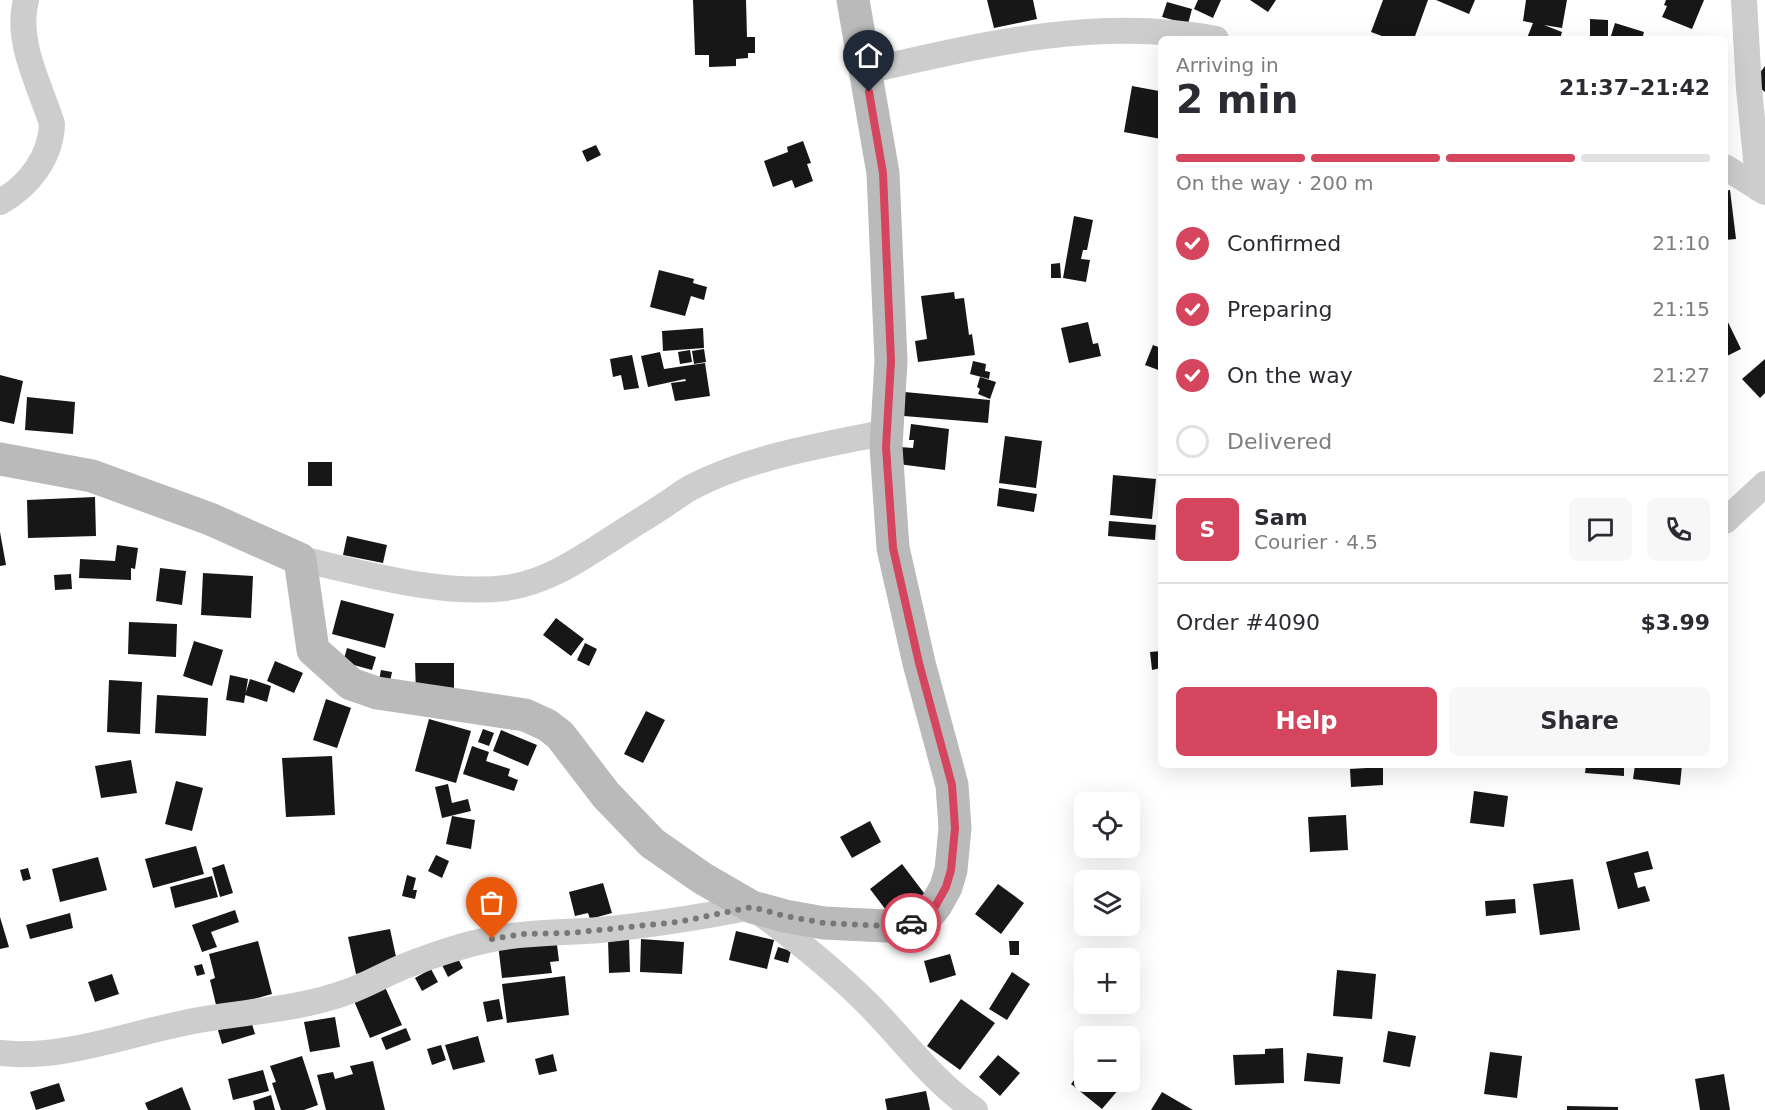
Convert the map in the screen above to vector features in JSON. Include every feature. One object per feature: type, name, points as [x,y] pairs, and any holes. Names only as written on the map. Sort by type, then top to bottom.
[{"type":"street","points":[[0,202],[17,191],[33,175],[47,149],[51,135],[50,116],[28,54],[24,22],[26,0]]},
{"type":"street","points":[[0,1053],[15,1055],[58,1050],[124,1039],[203,1019],[292,1006],[346,993],[405,966],[460,947],[523,934],[570,933],[678,922],[752,907],[824,923],[886,926],[914,923],[928,915],[946,887],[951,870],[955,828],[952,785],[919,663],[893,548],[886,447],[891,361],[883,173],[853,0]]},
{"type":"street","points":[[1744,0],[1749,89],[1762,191]]},
{"type":"street","points":[[866,71],[981,45],[1075,32],[1147,31],[1190,36]]},
{"type":"street","points":[[1728,169],[1762,191]]},
{"type":"street","points":[[0,459],[92,476],[210,519],[300,559],[403,581],[459,589],[505,588],[536,582],[572,565],[688,489],[718,474],[796,451],[887,432]]},
{"type":"street","points":[[1728,518],[1765,484]]},
{"type":"street","points":[[300,559],[313,650],[351,684],[377,693],[525,715],[547,725],[560,735],[606,795],[652,843],[702,878],[752,907],[820,959],[868,1004],[937,1079],[975,1110]]},
{"type":"building","points":[[693,0],[746,0],[747,37],[755,37],[755,53],[748,53],[748,58],[736,59],[736,66],[709,67],[709,55],[695,55]]},
{"type":"building","points":[[987,0],[1033,0],[1037,19],[994,28]]},
{"type":"building","points":[[1198,0],[1221,0],[1213,18],[1194,9]]},
{"type":"building","points":[[1250,0],[1276,0],[1268,12]]},
{"type":"building","points":[[1383,0],[1428,0],[1415,36],[1382,36],[1371,32]]},
{"type":"building","points":[[1436,0],[1475,0],[1469,14]]},
{"type":"building","points":[[1526,0],[1567,0],[1562,28],[1544,25],[1562,32],[1561,36],[1528,36],[1533,23],[1523,21]]},
{"type":"building","points":[[1666,0],[1704,0],[1692,29],[1662,17],[1667,6],[1664,5]]},
{"type":"building","points":[[1167,2],[1192,9],[1188,24],[1162,17]]},
{"type":"building","points":[[1590,19],[1608,20],[1608,36],[1590,36]]},
{"type":"building","points":[[1615,23],[1644,32],[1643,36],[1611,36]]},
{"type":"building","points":[[1765,66],[1765,92],[1753,82]]},
{"type":"building","points":[[1132,86],[1158,91],[1158,138],[1124,132]]},
{"type":"building","points":[[803,141],[811,163],[807,164],[813,181],[795,188],[792,180],[773,187],[764,161],[788,152],[787,147]]},
{"type":"building","points":[[596,145],[601,155],[587,162],[582,151]]},
{"type":"building","points":[[1728,190],[1730,190],[1736,239],[1728,240]]},
{"type":"building","points":[[1074,216],[1093,220],[1087,250],[1083,250],[1081,259],[1090,260],[1086,282],[1063,278]]},
{"type":"building","points":[[1060,263],[1061,278],[1051,278],[1051,264]]},
{"type":"building","points":[[659,270],[694,279],[693,283],[707,287],[704,300],[691,296],[685,316],[650,307]]},
{"type":"building","points":[[954,292],[955,299],[964,298],[969,335],[972,334],[975,355],[918,362],[915,341],[927,339],[921,296]]},
{"type":"building","points":[[1088,322],[1093,344],[1098,343],[1101,356],[1069,363],[1061,328]]},
{"type":"building","points":[[1728,322],[1741,349],[1728,356]]},
{"type":"building","points":[[703,328],[704,348],[663,351],[662,331]]},
{"type":"building","points":[[1153,345],[1158,347],[1158,370],[1145,365]]},
{"type":"building","points":[[704,349],[706,362],[694,364],[692,351]]},
{"type":"building","points":[[690,350],[692,362],[680,364],[678,352]]},
{"type":"building","points":[[660,352],[664,369],[705,363],[710,396],[675,401],[671,383],[686,381],[685,379],[648,387],[641,356]]},
{"type":"building","points":[[632,355],[639,388],[624,390],[621,375],[613,377],[610,359]]},
{"type":"building","points":[[1765,359],[1765,393],[1760,398],[1742,379]]},
{"type":"building","points":[[973,361],[986,364],[985,371],[990,372],[989,379],[970,374]]},
{"type":"building","points":[[0,375],[23,381],[14,424],[0,421]]},
{"type":"building","points":[[980,377],[996,382],[990,399],[978,394],[980,389],[977,387]]},
{"type":"building","points":[[894,391],[990,400],[988,423],[892,415]]},
{"type":"building","points":[[27,397],[75,402],[73,434],[25,430]]},
{"type":"building","points":[[911,424],[949,429],[945,470],[898,464],[900,447],[913,448],[914,440],[909,440]]},
{"type":"building","points":[[1005,436],[1042,441],[1036,488],[999,483]]},
{"type":"building","points":[[308,462],[332,462],[332,486],[308,486]]},
{"type":"building","points":[[1113,475],[1156,479],[1152,519],[1110,515]]},
{"type":"building","points":[[999,488],[1037,494],[1034,512],[997,506]]},
{"type":"building","points":[[95,497],[96,536],[28,538],[27,500]]},
{"type":"building","points":[[1109,521],[1156,525],[1155,540],[1108,536]]},
{"type":"building","points":[[0,532],[6,565],[0,566]]},
{"type":"building","points":[[347,536],[387,545],[383,563],[343,555]]},
{"type":"building","points":[[117,545],[138,548],[135,569],[131,568],[131,580],[79,578],[80,559],[115,561]]},
{"type":"building","points":[[160,568],[186,571],[182,605],[156,601]]},
{"type":"building","points":[[203,573],[253,576],[251,618],[201,615]]},
{"type":"building","points":[[71,574],[72,589],[55,590],[54,575]]},
{"type":"building","points":[[341,600],[394,614],[385,648],[332,634]]},
{"type":"building","points":[[556,618],[584,639],[571,656],[543,635]]},
{"type":"building","points":[[129,622],[177,624],[176,657],[128,654]]},
{"type":"building","points":[[194,641],[223,650],[212,686],[183,676]]},
{"type":"building","points":[[585,643],[597,649],[589,666],[577,660]]},
{"type":"building","points":[[347,648],[376,657],[372,670],[343,662]]},
{"type":"building","points":[[1158,651],[1158,669],[1152,670],[1150,652]]},
{"type":"building","points":[[275,661],[303,673],[294,693],[267,681]]},
{"type":"building","points":[[415,663],[454,663],[454,694],[416,694]]},
{"type":"building","points":[[381,670],[392,672],[389,687],[378,685]]},
{"type":"building","points":[[230,675],[248,679],[244,703],[226,700]]},
{"type":"building","points":[[250,679],[271,686],[267,702],[245,695]]},
{"type":"building","points":[[109,680],[142,682],[140,734],[107,732]]},
{"type":"building","points":[[157,695],[208,698],[206,736],[155,733]]},
{"type":"building","points":[[326,699],[351,708],[337,748],[313,740]]},
{"type":"building","points":[[646,711],[665,720],[643,763],[624,754]]},
{"type":"building","points":[[429,719],[471,731],[456,783],[415,771]]},
{"type":"building","points":[[483,729],[494,733],[489,746],[478,742]]},
{"type":"building","points":[[501,730],[537,745],[528,766],[493,751]]},
{"type":"building","points":[[472,746],[489,752],[486,761],[510,769],[508,776],[518,780],[514,791],[463,774]]},
{"type":"building","points":[[332,756],[335,815],[286,817],[282,758]]},
{"type":"building","points":[[131,760],[137,793],[101,798],[95,766]]},
{"type":"building","points":[[1383,768],[1383,785],[1351,787],[1350,769]]},
{"type":"building","points":[[1586,768],[1624,768],[1624,776],[1585,773]]},
{"type":"building","points":[[1635,768],[1682,768],[1680,785],[1633,779]]},
{"type":"building","points":[[176,781],[203,788],[192,831],[165,824]]},
{"type":"building","points":[[448,784],[452,803],[468,799],[471,811],[442,818],[435,787]]},
{"type":"building","points":[[1474,791],[1508,796],[1504,827],[1470,823]]},
{"type":"building","points":[[1346,815],[1348,850],[1310,852],[1308,817]]},
{"type":"building","points":[[452,816],[475,820],[471,849],[446,844]]},
{"type":"building","points":[[870,821],[881,842],[852,858],[840,837]]},
{"type":"building","points":[[196,846],[204,874],[153,888],[145,859]]},
{"type":"building","points":[[1648,851],[1653,869],[1634,873],[1638,888],[1645,886],[1650,901],[1618,909],[1606,862]]},
{"type":"building","points":[[436,855],[449,861],[442,878],[428,871]]},
{"type":"building","points":[[98,857],[107,890],[60,902],[52,869]]},
{"type":"building","points":[[224,864],[233,893],[220,897],[212,868]]},
{"type":"building","points":[[902,864],[927,897],[902,917],[895,908],[889,914],[870,889]]},
{"type":"building","points":[[28,868],[31,879],[23,881],[20,870]]},
{"type":"building","points":[[407,875],[416,878],[413,890],[417,890],[415,899],[402,896]]},
{"type":"building","points":[[212,876],[218,897],[175,908],[170,887]]},
{"type":"building","points":[[1573,879],[1580,930],[1540,935],[1533,884]]},
{"type":"building","points":[[603,883],[612,913],[590,919],[588,913],[575,916],[569,892]]},
{"type":"building","points":[[998,884],[1024,903],[1001,934],[975,914]]},
{"type":"building","points":[[1515,899],[1516,913],[1486,916],[1485,901]]},
{"type":"building","points":[[235,910],[239,922],[211,932],[217,947],[202,952],[192,925]]},
{"type":"building","points":[[70,913],[73,928],[30,939],[26,925]]},
{"type":"building","points":[[0,917],[9,947],[0,949]]},
{"type":"building","points":[[390,929],[398,966],[356,974],[348,937]]},
{"type":"building","points":[[736,931],[774,940],[767,969],[729,960]]},
{"type":"building","points":[[556,937],[559,961],[550,962],[552,973],[502,978],[498,944]]},
{"type":"building","points":[[629,938],[630,972],[609,973],[608,939]]},
{"type":"building","points":[[641,939],[684,942],[682,974],[640,972]]},
{"type":"building","points":[[258,941],[272,994],[217,1009],[210,980],[215,978],[209,954]]},
{"type":"building","points":[[1009,941],[1019,941],[1019,955],[1010,955]]},
{"type":"building","points":[[778,947],[791,951],[788,963],[774,959]]},
{"type":"building","points":[[950,954],[956,975],[930,983],[924,961]]},
{"type":"building","points":[[457,957],[463,968],[448,977],[442,965]]},
{"type":"building","points":[[202,964],[205,974],[197,976],[194,966]]},
{"type":"building","points":[[431,969],[438,982],[422,991],[415,978]]},
{"type":"building","points":[[1337,970],[1376,974],[1372,1019],[1333,1016]]},
{"type":"building","points":[[1012,972],[1030,984],[1007,1020],[989,1009]]},
{"type":"building","points":[[112,974],[119,994],[95,1002],[88,982]]},
{"type":"building","points":[[565,976],[569,1015],[507,1023],[502,984]]},
{"type":"building","points":[[385,987],[402,1025],[370,1038],[354,1001]]},
{"type":"building","points":[[499,999],[503,1019],[487,1022],[483,1002]]},
{"type":"building","points":[[961,999],[995,1023],[960,1070],[927,1046]]},
{"type":"building","points":[[250,1017],[255,1034],[222,1044],[217,1027]]},
{"type":"building","points":[[335,1017],[340,1047],[310,1052],[304,1022]]},
{"type":"building","points":[[406,1028],[411,1040],[386,1050],[381,1038]]},
{"type":"building","points":[[1388,1031],[1416,1036],[1410,1067],[1383,1062]]},
{"type":"building","points":[[478,1036],[485,1062],[453,1070],[445,1045]]},
{"type":"building","points":[[441,1045],[446,1060],[432,1065],[427,1049]]},
{"type":"building","points":[[1283,1048],[1284,1083],[1235,1085],[1233,1055],[1265,1054],[1265,1049]]},
{"type":"building","points":[[1490,1052],[1522,1056],[1517,1098],[1484,1094]]},
{"type":"building","points":[[1307,1053],[1343,1057],[1340,1084],[1304,1081]]},
{"type":"building","points":[[553,1054],[557,1071],[539,1075],[535,1059]]},
{"type":"building","points":[[998,1055],[1020,1073],[1000,1096],[979,1077]]},
{"type":"building","points":[[302,1056],[318,1105],[304,1110],[281,1110],[272,1083],[276,1082],[270,1066]]},
{"type":"building","points":[[373,1061],[385,1110],[326,1110],[317,1075],[333,1072],[335,1079],[353,1074],[350,1066]]},
{"type":"building","points":[[263,1070],[269,1091],[233,1100],[228,1079]]},
{"type":"building","points":[[1724,1074],[1730,1110],[1700,1110],[1695,1079]]},
{"type":"building","points":[[59,1083],[65,1101],[36,1110],[30,1092]]},
{"type":"building","points":[[182,1087],[191,1110],[148,1110],[145,1103]]},
{"type":"building","points":[[926,1091],[930,1110],[887,1110],[885,1099]]},
{"type":"building","points":[[1081,1092],[1116,1092],[1102,1109]]},
{"type":"building","points":[[1162,1092],[1193,1110],[1151,1110]]},
{"type":"building","points":[[271,1095],[275,1110],[255,1110],[253,1101]]},
{"type":"building","points":[[1567,1106],[1618,1107],[1618,1110],[1567,1110]]},
{"type":"way so far","points":[[492,939],[523,934],[570,933],[678,922],[752,907],[824,923],[886,926],[911,923]]},
{"type":"route","points":[[869,92],[883,173],[891,361],[886,447],[893,548],[919,663],[952,785],[955,828],[951,870],[946,887],[928,915],[911,923]]}]
